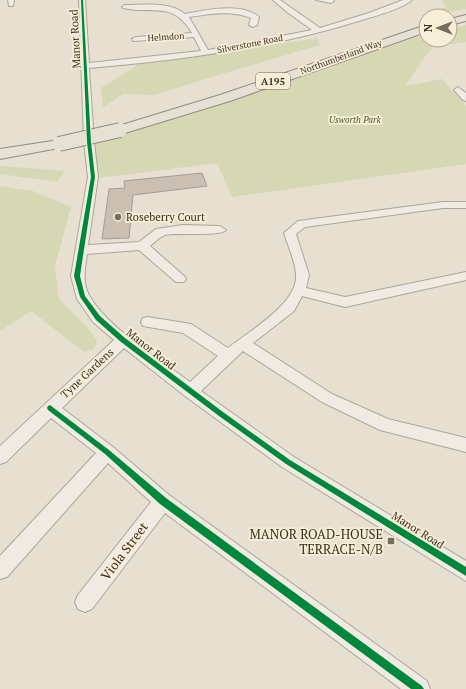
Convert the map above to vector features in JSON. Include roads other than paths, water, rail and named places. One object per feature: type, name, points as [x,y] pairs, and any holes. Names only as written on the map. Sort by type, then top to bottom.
[{"type":"main road","name":"Northumberland Way","points":[[0,154],[59,144],[120,130],[226,98],[418,31]]},
{"type":"street","name":"Manor Road","points":[[82,0],[89,142],[93,177],[77,276],[82,296],[98,318],[123,340],[190,392],[288,462],[466,572]]},
{"type":"street","points":[[276,0],[289,11],[318,30]]},
{"type":"street","points":[[319,0],[331,1]]},
{"type":"street","name":"Silverstone Road","points":[[86,66],[205,52],[318,30],[386,9],[409,0]]},
{"type":"street","name":"Helmdon","points":[[123,7],[173,9],[183,16],[205,52]]},
{"type":"street","name":"Helmdon","points":[[183,16],[227,9],[243,11],[255,17],[253,25]]},
{"type":"street","name":"Helmdon","points":[[129,33],[134,40],[195,35]]},
{"type":"street","points":[[458,90],[466,98]]},
{"type":"street","points":[[190,392],[228,355],[289,308],[299,291],[303,275],[290,233],[302,224],[443,205],[466,205]]},
{"type":"street","points":[[80,250],[142,246],[160,232],[183,229],[220,230]]},
{"type":"street","points":[[142,246],[180,279]]},
{"type":"street","points":[[299,291],[345,302],[466,276]]},
{"type":"street","points":[[148,322],[186,328],[228,355]]},
{"type":"street","name":"Tyne Gardens","points":[[2,451],[123,340]]},
{"type":"street","points":[[243,344],[327,398],[386,425],[466,445]]},
{"type":"street","points":[[50,408],[107,452],[163,500],[419,689]]},
{"type":"street","points":[[0,570],[107,452]]},
{"type":"street","name":"Viola Street","points":[[85,602],[163,500]]},
{"type":"place","name":"Roseberry Court","points":[[118,217]]},
{"type":"place","name":"MANOR ROAD-HOUSE TERRACE-N/B","points":[[391,541]]},
{"type":"park label","name":"Usworth Park","points":[[355,120]]}]
